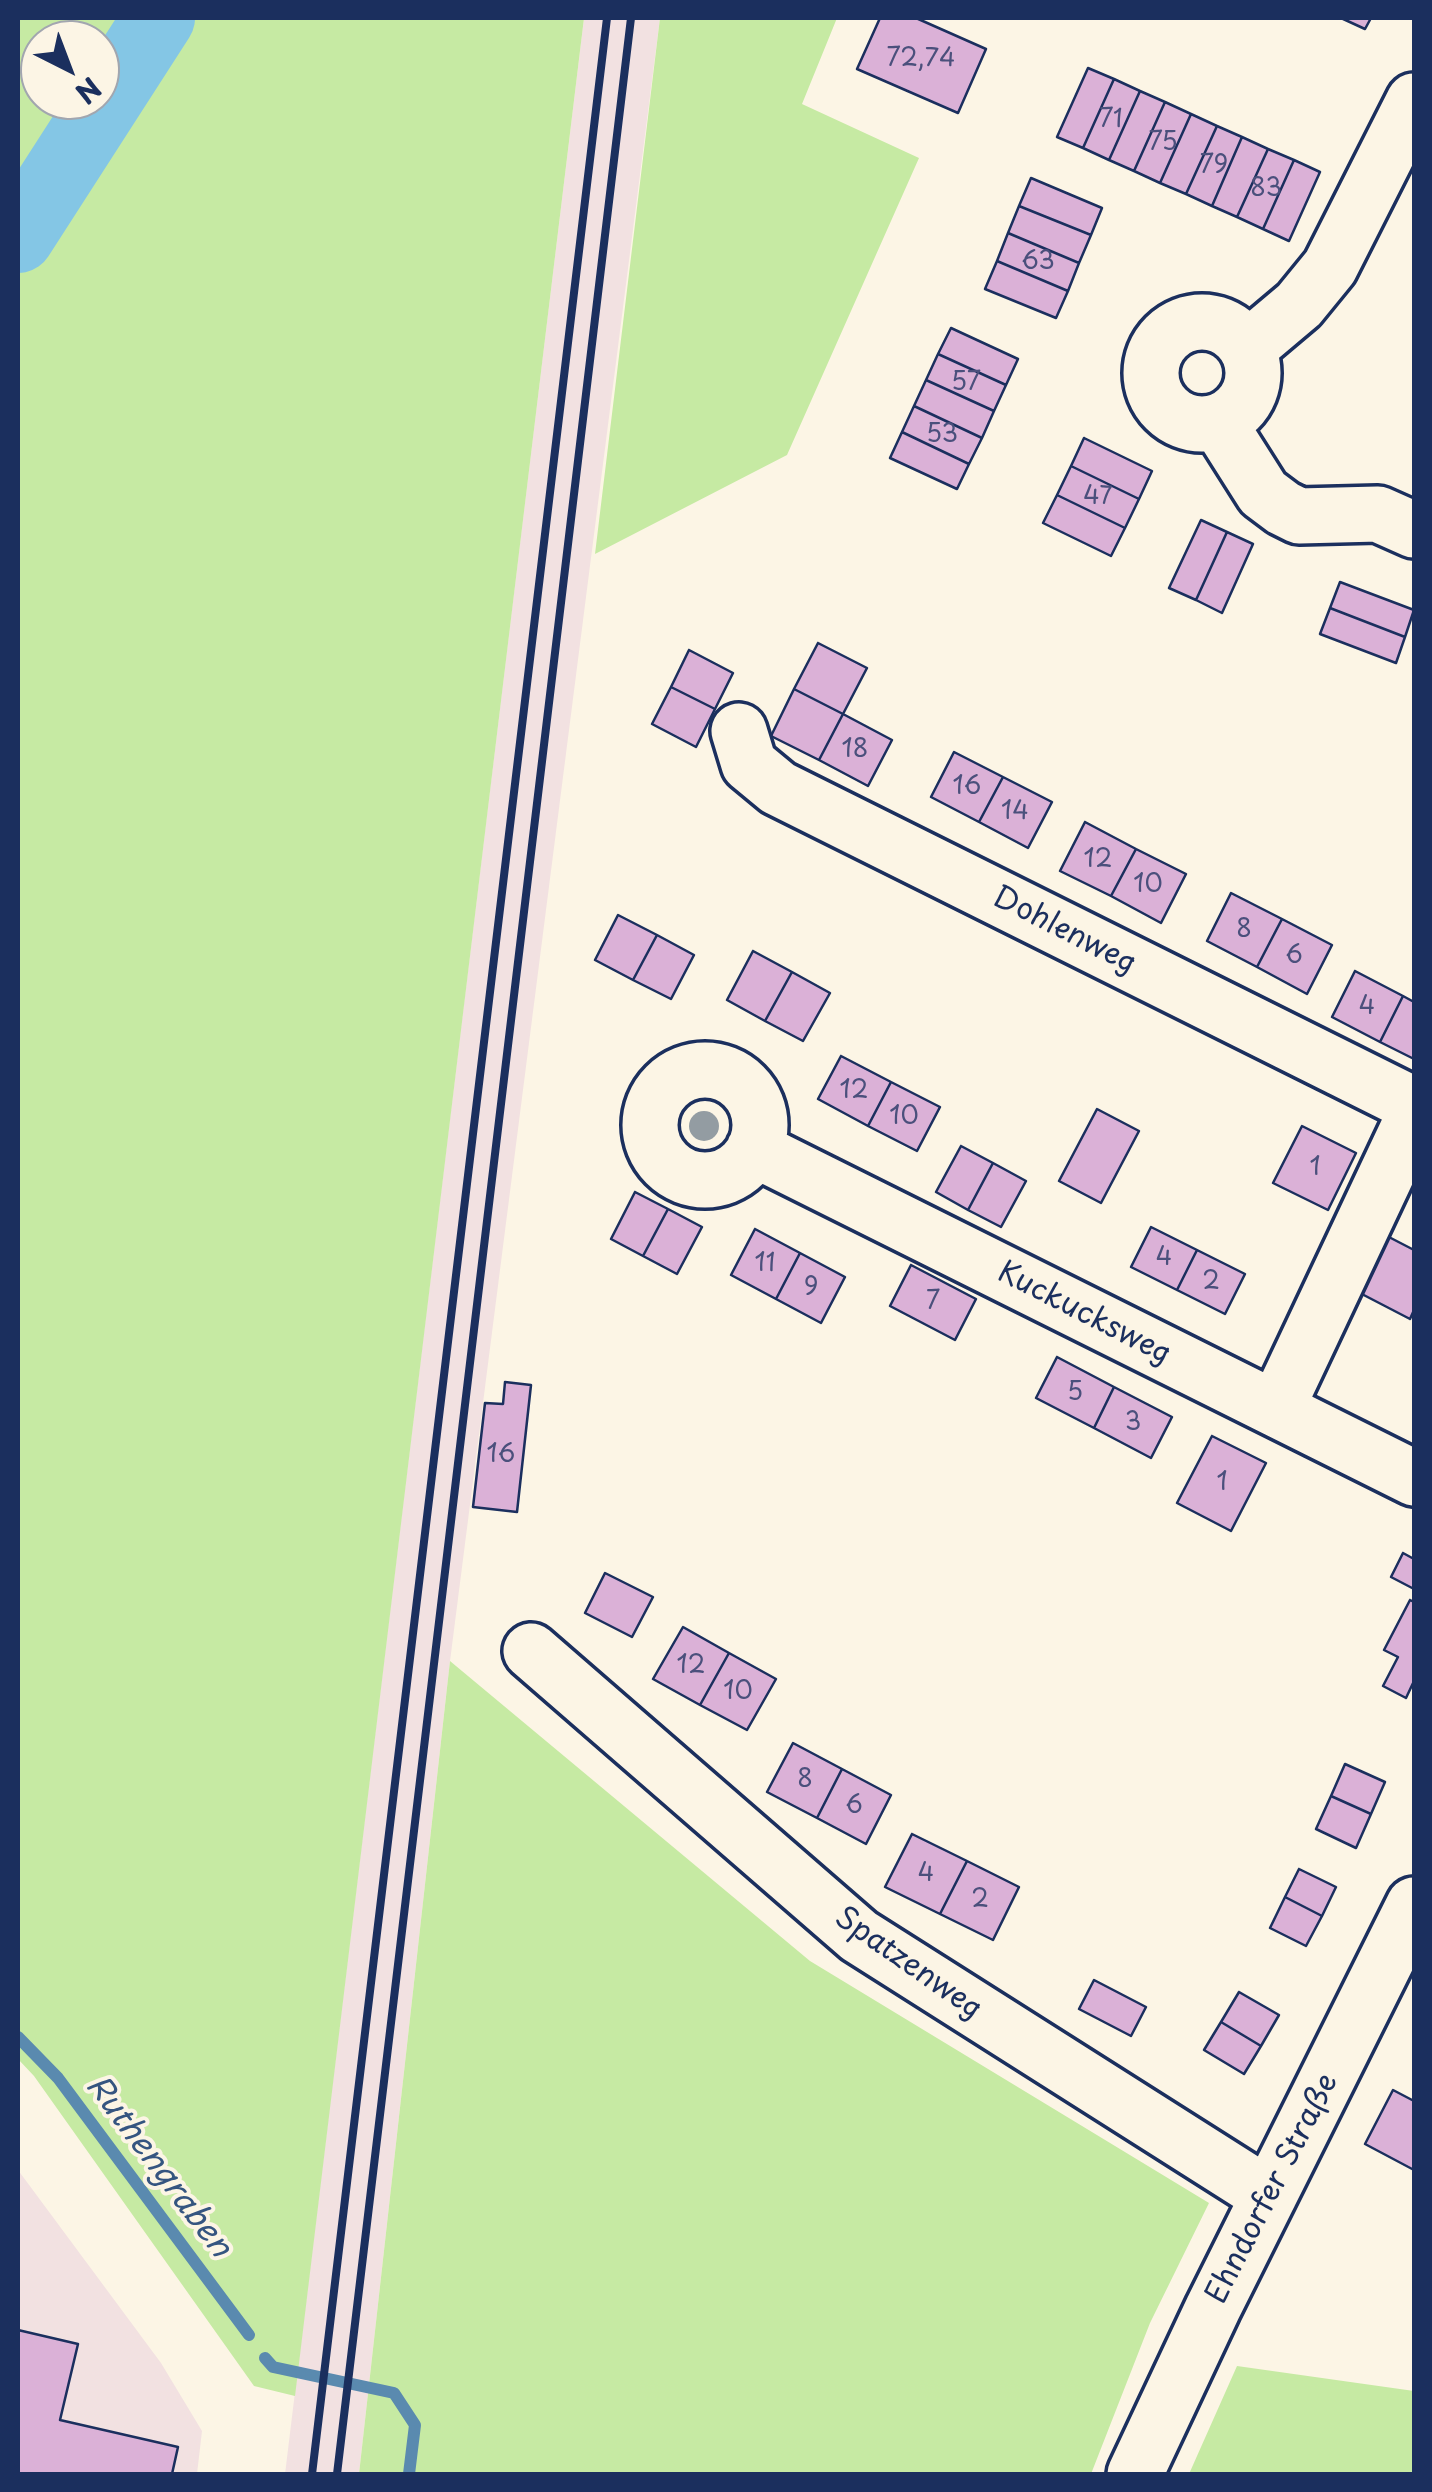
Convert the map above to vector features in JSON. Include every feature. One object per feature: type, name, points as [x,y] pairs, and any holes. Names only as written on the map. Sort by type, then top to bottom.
[{"type":"street","points":[[1248,348],[1299,305],[1330,267],[1409,123]]},
{"type":"street","points":[[1204,322],[1236,334],[1248,348],[1253,384],[1246,400],[1218,422],[1182,420],[1166,410],[1156,394],[1154,357],[1173,331],[1204,322]]},
{"type":"street","points":[[1218,422],[1263,494],[1283,508],[1299,516],[1378,514],[1414,530]]},
{"type":"street","name":"Dohlenweg","points":[[738,731],[749,764],[778,788],[1414,1106]]},
{"type":"street","points":[[1276,1410],[1414,1116]]},
{"type":"street","name":"Kuckucksweg","points":[[754,1149],[1414,1478]]},
{"type":"street","name":"Spatzenweg","points":[[532,1651],[859,1936],[1269,2196]]},
{"type":"street","name":"Ehndorfer Straße","points":[[1136,2474],[1414,1905]]},
{"type":"shaded area","points":[[584,18],[660,18],[450,1661],[359,2474],[285,2474]]},
{"type":"shaded area","points":[[18,2170],[161,2363],[202,2431],[197,2474],[18,2474]]},
{"type":"green space","points":[[18,18],[584,18],[295,2396],[254,2386],[34,2076],[18,2059]]},
{"type":"green space","points":[[660,18],[837,18],[802,104],[919,158],[787,455],[595,554]]},
{"type":"green space","points":[[450,1661],[810,1961],[1209,2203],[1150,2323],[1091,2474],[359,2474]]},
{"type":"green space","points":[[1237,2366],[1414,2391],[1414,2474],[1189,2474]]},
{"type":"building","points":[[880,18],[916,18],[986,49],[958,113],[857,69]]},
{"type":"building","points":[[1341,18],[1371,18],[1365,29]]},
{"type":"building","points":[[1088,68],[1114,79],[1083,148],[1057,137]]},
{"type":"building","points":[[1114,79],[1140,91],[1109,160],[1083,148]]},
{"type":"building","points":[[1140,91],[1165,102],[1134,171],[1109,160]]},
{"type":"building","points":[[1165,102],[1191,114],[1160,183],[1134,171]]},
{"type":"building","points":[[1191,114],[1217,126],[1186,194],[1160,183]]},
{"type":"building","points":[[1217,126],[1242,137],[1212,206],[1186,194]]},
{"type":"building","points":[[1242,137],[1268,149],[1237,217],[1212,206]]},
{"type":"building","points":[[1268,149],[1294,160],[1263,229],[1237,217]]},
{"type":"building","points":[[1294,160],[1320,172],[1289,241],[1263,229]]},
{"type":"building","points":[[1031,178],[1102,208],[1091,235],[1019,206]]},
{"type":"building","points":[[1019,206],[1091,235],[1079,263],[1008,233]]},
{"type":"building","points":[[1008,233],[1079,263],[1068,291],[997,261]]},
{"type":"building","points":[[997,261],[1068,291],[1056,318],[985,289]]},
{"type":"building","points":[[951,328],[1018,359],[1006,385],[938,354]]},
{"type":"building","points":[[938,354],[1006,385],[994,411],[926,380]]},
{"type":"building","points":[[926,380],[994,411],[982,438],[914,406]]},
{"type":"building","points":[[914,406],[982,438],[969,464],[902,432]]},
{"type":"building","points":[[902,432],[969,464],[957,489],[890,458]]},
{"type":"building","points":[[1084,438],[1152,471],[1139,499],[1071,466]]},
{"type":"building","points":[[1071,466],[1139,499],[1125,528],[1057,495]]},
{"type":"building","points":[[1057,495],[1125,528],[1111,556],[1043,523]]},
{"type":"building","points":[[1201,520],[1227,532],[1196,600],[1169,588]]},
{"type":"building","points":[[1227,532],[1253,544],[1222,613],[1196,600]]},
{"type":"building","points":[[1340,582],[1414,610],[1405,637],[1330,608]]},
{"type":"building","points":[[1330,608],[1405,637],[1396,663],[1320,634]]},
{"type":"building","points":[[818,643],[867,668],[843,714],[794,689]]},
{"type":"building","points":[[689,650],[733,673],[715,709],[671,687]]},
{"type":"building","points":[[671,687],[715,709],[696,747],[652,724]]},
{"type":"building","points":[[794,689],[843,714],[819,760],[771,736]]},
{"type":"building","points":[[843,714],[892,740],[868,786],[819,760]]},
{"type":"building","points":[[954,752],[1003,777],[979,822],[931,797]]},
{"type":"building","points":[[1003,777],[1052,802],[1028,848],[979,822]]},
{"type":"building","points":[[1085,822],[1136,849],[1111,896],[1060,871]]},
{"type":"building","points":[[1136,849],[1186,874],[1161,923],[1111,896]]},
{"type":"building","points":[[1231,893],[1282,919],[1257,967],[1207,941]]},
{"type":"building","points":[[618,915],[657,935],[633,980],[595,960]]},
{"type":"building","points":[[1282,919],[1332,945],[1307,994],[1257,967]]},
{"type":"building","points":[[657,935],[694,955],[671,999],[633,980]]},
{"type":"building","points":[[753,951],[792,972],[765,1021],[727,1000]]},
{"type":"building","points":[[1355,971],[1403,996],[1380,1042],[1332,1017]]},
{"type":"building","points":[[792,972],[830,993],[803,1041],[765,1021]]},
{"type":"building","points":[[1403,996],[1414,1002],[1414,1059],[1380,1042]]},
{"type":"building","points":[[841,1056],[891,1082],[868,1126],[818,1099]]},
{"type":"building","points":[[891,1082],[940,1107],[917,1151],[868,1126]]},
{"type":"building","points":[[1097,1109],[1139,1131],[1101,1203],[1059,1181]]},
{"type":"building","points":[[1302,1126],[1356,1153],[1328,1210],[1273,1183]]},
{"type":"building","points":[[961,1146],[993,1163],[968,1210],[936,1192]]},
{"type":"building","points":[[993,1163],[1026,1181],[1001,1227],[968,1210]]},
{"type":"building","points":[[635,1192],[668,1209],[643,1256],[611,1239]]},
{"type":"building","points":[[668,1209],[702,1227],[677,1274],[643,1256]]},
{"type":"building","points":[[1151,1227],[1197,1250],[1177,1290],[1131,1267]]},
{"type":"building","points":[[755,1229],[800,1253],[776,1299],[731,1275]]},
{"type":"building","points":[[1385,1235],[1414,1250],[1414,1310],[1410,1319],[1356,1291]]},
{"type":"building","points":[[1197,1250],[1245,1274],[1225,1314],[1177,1290]]},
{"type":"building","points":[[800,1253],[845,1277],[821,1323],[776,1299]]},
{"type":"building","points":[[911,1265],[976,1299],[955,1340],[890,1306]]},
{"type":"building","points":[[1057,1357],[1114,1387],[1094,1428],[1036,1398]]},
{"type":"building","points":[[505,1382],[531,1385],[517,1512],[473,1507],[485,1403],[503,1404]]},
{"type":"building","points":[[1114,1387],[1172,1417],[1151,1458],[1094,1428]]},
{"type":"building","points":[[1212,1436],[1266,1463],[1231,1531],[1177,1503]]},
{"type":"building","points":[[1403,1553],[1414,1559],[1414,1589],[1391,1577]]},
{"type":"building","points":[[605,1573],[653,1597],[632,1637],[585,1613]]},
{"type":"building","points":[[1410,1600],[1414,1602],[1414,1681],[1406,1698],[1383,1686],[1398,1657],[1384,1650]]},
{"type":"building","points":[[683,1627],[729,1653],[700,1705],[653,1679]]},
{"type":"building","points":[[729,1653],[776,1679],[747,1730],[700,1705]]},
{"type":"building","points":[[793,1743],[842,1769],[817,1818],[767,1792]]},
{"type":"building","points":[[1345,1764],[1385,1782],[1371,1814],[1331,1796]]},
{"type":"building","points":[[842,1769],[891,1795],[866,1844],[817,1818]]},
{"type":"building","points":[[1331,1796],[1371,1814],[1356,1848],[1316,1829]]},
{"type":"building","points":[[912,1834],[967,1861],[940,1914],[885,1887]]},
{"type":"building","points":[[967,1861],[1019,1887],[993,1940],[940,1914]]},
{"type":"building","points":[[1299,1869],[1336,1887],[1322,1916],[1285,1897]]},
{"type":"building","points":[[1285,1897],[1322,1916],[1306,1946],[1270,1928]]},
{"type":"building","points":[[1094,1980],[1146,2007],[1131,2036],[1079,2009]]},
{"type":"building","points":[[1239,1992],[1279,2015],[1261,2046],[1221,2022]]},
{"type":"building","points":[[1221,2022],[1261,2046],[1244,2074],[1204,2050]]},
{"type":"building","points":[[1393,2090],[1414,2101],[1414,2170],[1365,2144]]},
{"type":"building","points":[[18,2330],[78,2344],[60,2420],[178,2447],[172,2474],[18,2474]]},
{"type":"waterway","points":[[18,237],[159,18]]},
{"type":"waterway","name":"Ruthengraben","points":[[18,2037],[58,2078],[249,2335]]},
{"type":"waterway","name":"Ruthengraben","points":[[265,2358],[273,2367],[394,2393],[415,2425],[409,2474]]},
{"type":"railway","points":[[312,2474],[607,18]]},
{"type":"railway","points":[[337,2474],[631,18]]}]
